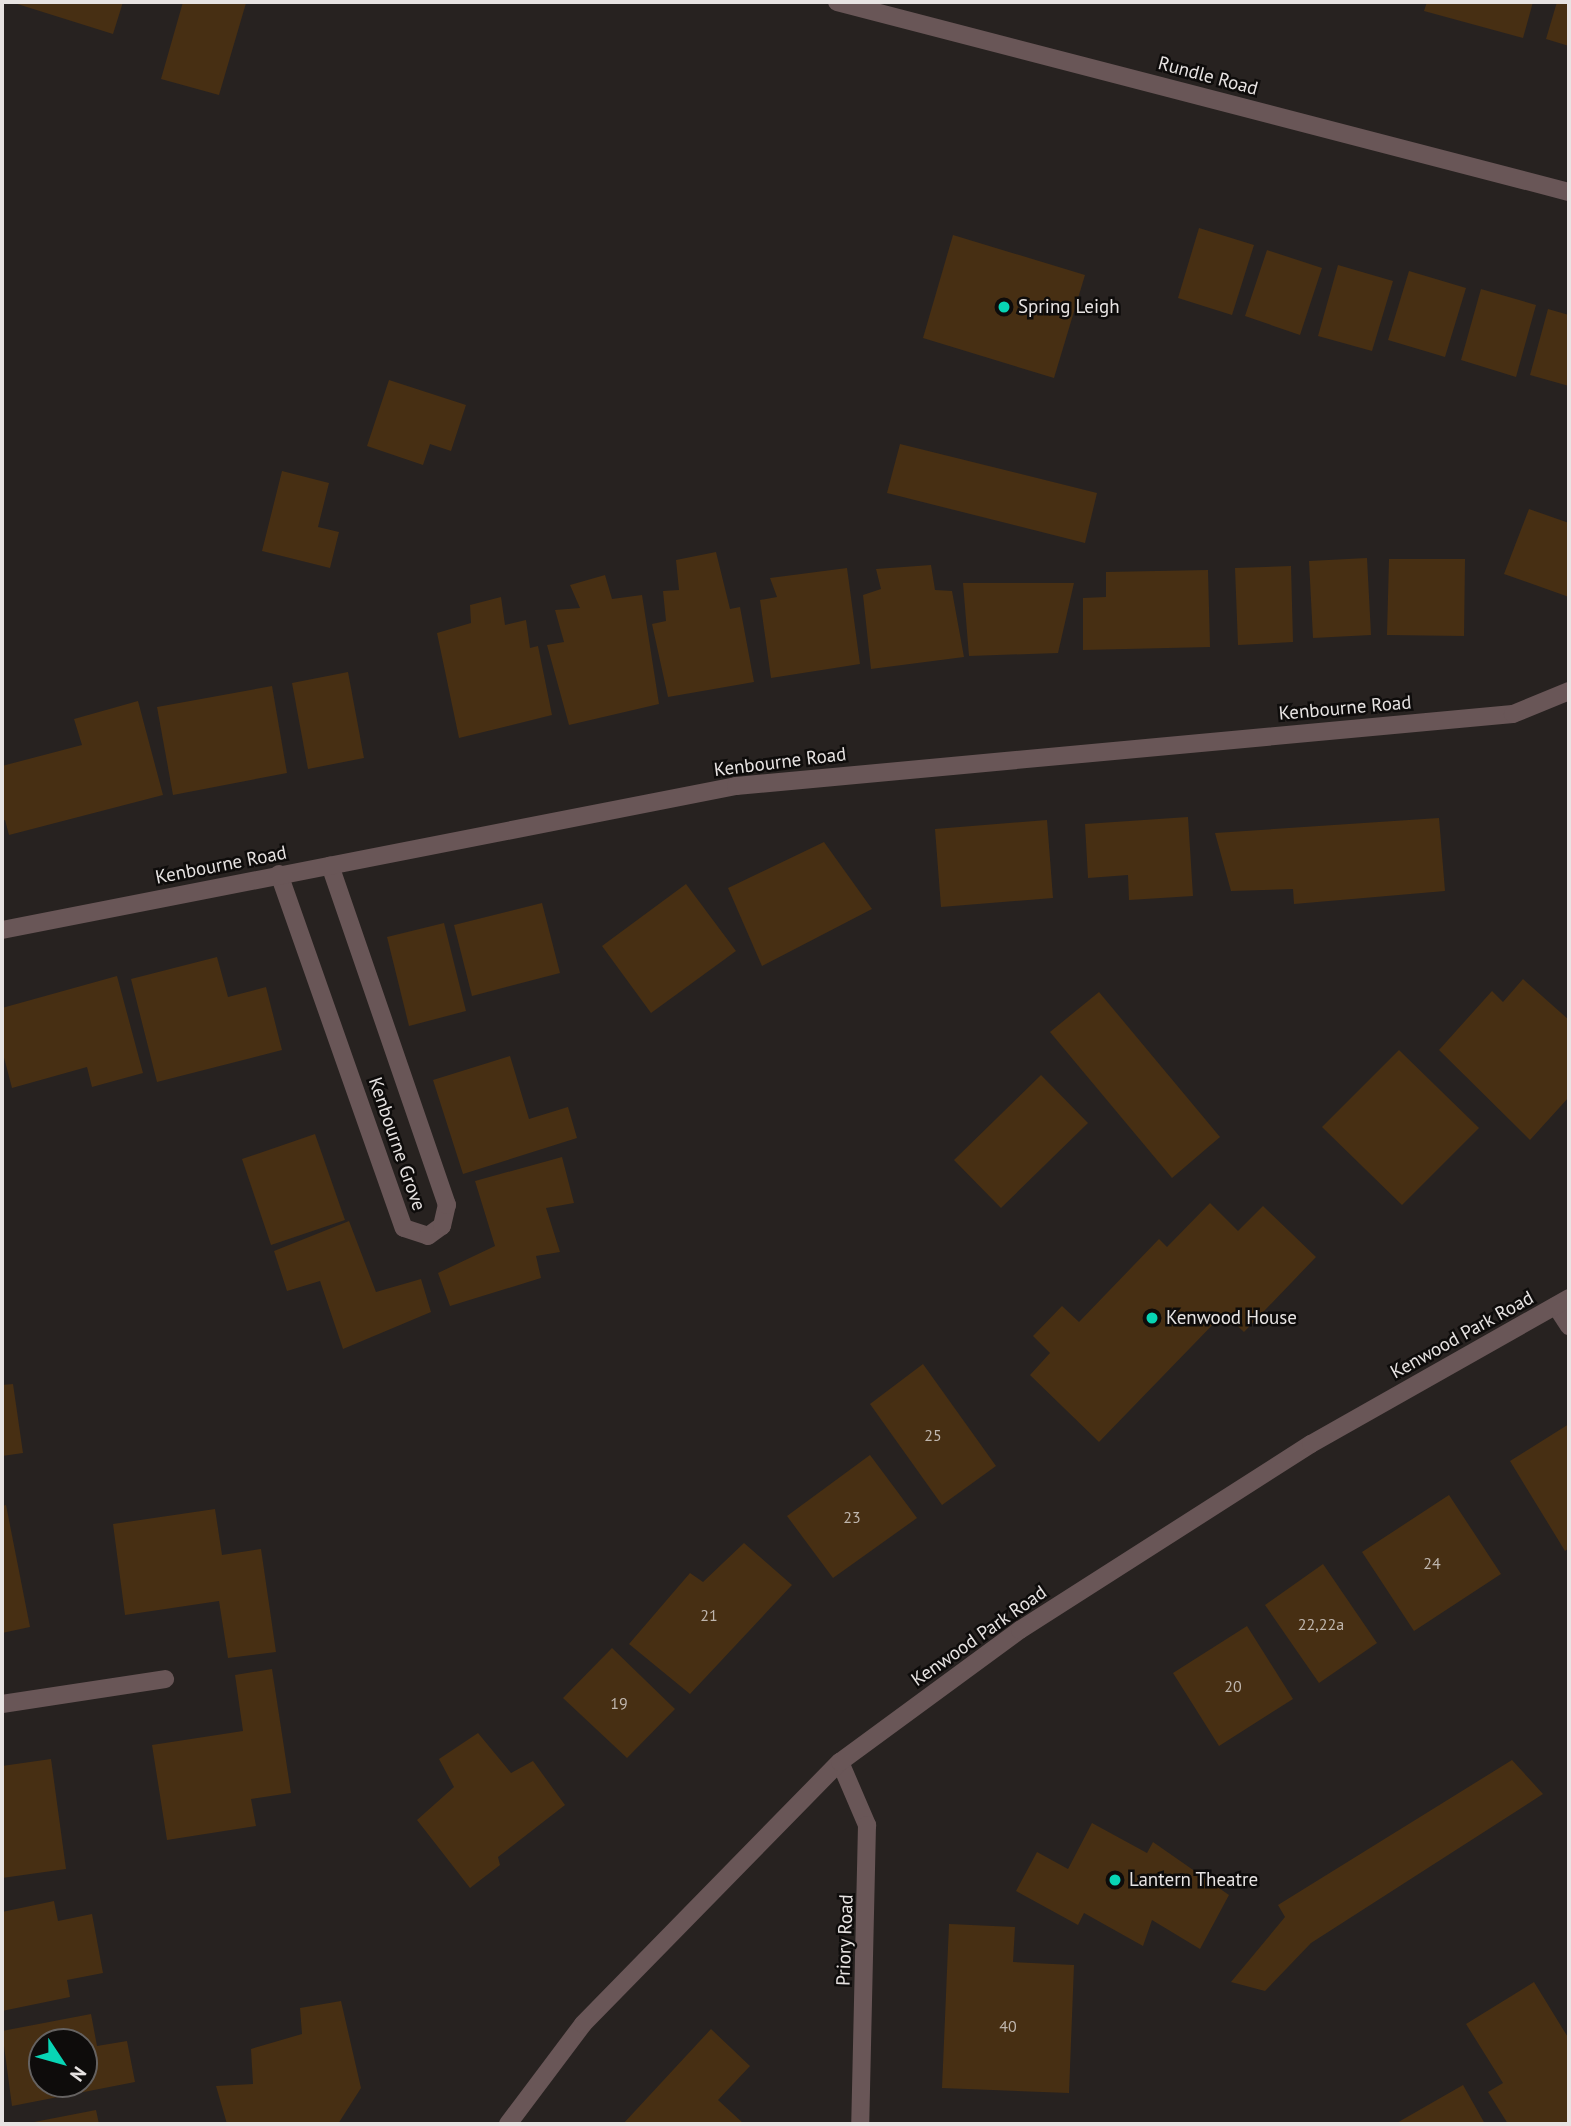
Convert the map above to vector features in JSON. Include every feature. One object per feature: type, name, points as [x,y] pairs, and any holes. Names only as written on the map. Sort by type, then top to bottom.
[{"type":"street","name":"Rundle Road","points":[[837,2],[1569,192]]},
{"type":"street","name":"Kenbourne Road","points":[[2,930],[736,786],[1513,714],[1569,691]]},
{"type":"street","name":"Kenbourne Grove","points":[[279,874],[404,1228],[428,1236],[442,1226],[447,1205],[330,866]]},
{"type":"street","points":[[1563,1302],[1569,1326]]},
{"type":"street","name":"Kenwood Park Road","points":[[508,2124],[583,2024],[840,1762],[1020,1630],[1311,1444],[1563,1302]]},
{"type":"street","points":[[2,1704],[165,1679]]},
{"type":"street","name":"Priory Road","points":[[840,1762],[867,1825],[860,2124]]},
{"type":"building","points":[[11,2],[123,2],[113,34]]},
{"type":"building","points":[[183,2],[246,3],[219,95],[161,79]]},
{"type":"building","points":[[1427,2],[1533,2],[1523,38],[1424,11]]},
{"type":"building","points":[[1557,2],[1569,2],[1569,46],[1546,39]]},
{"type":"building","points":[[1199,228],[1254,245],[1232,315],[1178,298]]},
{"type":"building","name":"Spring Leigh","points":[[953,235],[1085,275],[1054,378],[923,338]]},
{"type":"building","points":[[1267,250],[1322,268],[1300,335],[1245,316]]},
{"type":"building","points":[[1338,265],[1393,281],[1372,351],[1318,336]]},
{"type":"building","points":[[1409,271],[1466,288],[1445,357],[1388,340]]},
{"type":"building","points":[[1481,289],[1536,305],[1516,377],[1461,360]]},
{"type":"building","points":[[1548,309],[1569,315],[1569,386],[1530,375]]},
{"type":"building","points":[[389,380],[466,405],[451,451],[430,444],[423,465],[367,446]]},
{"type":"building","points":[[900,444],[1097,493],[1085,543],[887,493]]},
{"type":"building","points":[[282,471],[329,483],[318,527],[339,532],[330,568],[262,551]]},
{"type":"building","points":[[1529,509],[1569,523],[1569,597],[1504,574]]},
{"type":"building","points":[[716,552],[730,609],[740,607],[754,682],[668,697],[652,624],[666,621],[663,591],[679,590],[676,560]]},
{"type":"building","points":[[1367,558],[1371,635],[1313,638],[1309,561]]},
{"type":"building","points":[[1389,559],[1465,559],[1464,636],[1387,635]]},
{"type":"building","points":[[931,565],[935,590],[952,591],[964,657],[871,669],[863,595],[881,589],[876,569]]},
{"type":"building","points":[[1291,566],[1293,642],[1238,645],[1235,568]]},
{"type":"building","points":[[847,568],[860,664],[771,678],[760,600],[777,597],[770,578]]},
{"type":"building","points":[[1208,570],[1210,647],[1083,650],[1083,598],[1106,597],[1106,572]]},
{"type":"building","points":[[605,575],[612,599],[642,595],[659,704],[569,725],[547,645],[564,642],[555,610],[580,608],[570,585]]},
{"type":"building","points":[[963,583],[1074,583],[1058,653],[969,656]]},
{"type":"building","points":[[501,597],[505,625],[526,620],[530,648],[538,646],[552,715],[459,738],[437,633],[471,623],[470,605]]},
{"type":"building","points":[[348,672],[364,758],[308,769],[292,683]]},
{"type":"building","points":[[272,686],[287,773],[173,795],[157,707]]},
{"type":"building","points":[[138,701],[163,795],[9,835],[5,820],[2,821],[2,766],[82,745],[74,719]]},
{"type":"building","points":[[1188,817],[1193,896],[1129,900],[1128,875],[1088,878],[1085,824]]},
{"type":"building","points":[[1439,818],[1445,891],[1294,904],[1293,889],[1231,891],[1215,833]]},
{"type":"building","points":[[1047,820],[1053,898],[941,907],[935,829]]},
{"type":"building","points":[[824,842],[872,909],[762,966],[728,888]]},
{"type":"building","points":[[686,884],[736,951],[651,1013],[602,946]]},
{"type":"building","points":[[542,903],[560,973],[472,996],[454,925]]},
{"type":"building","points":[[444,923],[466,1011],[409,1026],[387,937]]},
{"type":"building","points":[[217,957],[228,997],[266,987],[282,1050],[157,1082],[131,979]]},
{"type":"building","points":[[117,976],[143,1073],[92,1087],[87,1067],[12,1088],[2,1050],[2,1008]]},
{"type":"building","points":[[1523,979],[1569,1020],[1569,1097],[1530,1140],[1439,1050],[1492,991],[1503,1002]]},
{"type":"building","points":[[1099,992],[1220,1137],[1172,1178],[1050,1032]]},
{"type":"building","points":[[1399,1050],[1479,1128],[1402,1205],[1322,1127]]},
{"type":"building","points":[[510,1056],[529,1119],[568,1107],[577,1138],[463,1174],[433,1080]]},
{"type":"building","points":[[1041,1075],[1088,1123],[1001,1208],[954,1160]]},
{"type":"building","points":[[315,1134],[345,1220],[271,1245],[242,1159]]},
{"type":"building","points":[[562,1157],[574,1203],[546,1208],[560,1252],[536,1256],[541,1278],[450,1306],[438,1273],[495,1246],[475,1181]]},
{"type":"building","name":"Kenwood House","points":[[1210,1203],[1238,1231],[1263,1206],[1316,1257],[1244,1332],[1224,1313],[1099,1442],[1030,1375],[1050,1353],[1033,1336],[1062,1306],[1079,1322],[1159,1239],[1167,1247]]},
{"type":"building","points":[[349,1221],[376,1292],[421,1279],[431,1312],[343,1349],[320,1281],[287,1291],[274,1251]]},
{"type":"building","points":[[923,1364],[996,1466],[942,1505],[870,1404]]},
{"type":"building","points":[[13,1384],[23,1453],[2,1456],[2,1385]]},
{"type":"building","points":[[1569,1424],[1569,1548],[1565,1551],[1510,1461]]},
{"type":"building","points":[[870,1455],[917,1518],[833,1578],[787,1516]]},
{"type":"building","points":[[1449,1495],[1501,1574],[1414,1631],[1362,1552]]},
{"type":"building","points":[[6,1505],[30,1627],[2,1633],[2,1506]]},
{"type":"building","points":[[215,1509],[222,1555],[261,1549],[276,1652],[228,1658],[219,1601],[125,1615],[113,1524]]},
{"type":"building","points":[[744,1543],[792,1585],[690,1694],[629,1644],[690,1573],[703,1582]]},
{"type":"building","points":[[1323,1564],[1377,1643],[1319,1683],[1265,1605]]},
{"type":"building","points":[[1247,1626],[1293,1699],[1219,1746],[1173,1673]]},
{"type":"building","points":[[612,1648],[675,1709],[627,1758],[563,1698]]},
{"type":"building","points":[[272,1669],[291,1793],[251,1799],[256,1826],[167,1840],[152,1745],[243,1731],[235,1675]]},
{"type":"building","points":[[478,1733],[511,1773],[533,1761],[565,1805],[498,1857],[500,1865],[470,1888],[417,1820],[454,1787],[439,1759]]},
{"type":"building","points":[[51,1759],[66,1869],[2,1878],[2,1766]]},
{"type":"building","points":[[1512,1760],[1543,1794],[1311,1943],[1265,1991],[1231,1982],[1285,1917],[1278,1905]]},
{"type":"building","name":"Lantern Theatre","points":[[1092,1823],[1147,1853],[1153,1842],[1229,1895],[1200,1949],[1152,1920],[1143,1946],[1084,1913],[1078,1925],[1016,1891],[1037,1852],[1068,1869]]},
{"type":"building","points":[[54,1901],[58,1921],[92,1914],[103,1973],[67,1980],[70,1997],[2,2011],[2,1912]]},
{"type":"building","points":[[949,1924],[1015,1927],[1013,1962],[1074,1965],[1069,2093],[942,2088]]},
{"type":"building","points":[[1534,1982],[1569,2039],[1569,2124],[1508,2124],[1488,2092],[1503,2083],[1466,2024]]},
{"type":"building","points":[[341,2001],[361,2088],[338,2124],[227,2124],[216,2086],[253,2084],[251,2049],[302,2034],[300,2008]]},
{"type":"building","points":[[91,2014],[94,2028],[28,2028],[28,2098],[53,2098],[12,2106],[2,2031]]},
{"type":"building","points":[[711,2029],[750,2066],[718,2100],[744,2124],[623,2124]]},
{"type":"building","points":[[127,2041],[135,2082],[98,2089],[98,2046]]},
{"type":"building","points":[[1463,2085],[1485,2124],[1395,2124]]},
{"type":"building","points":[[96,2110],[99,2124],[29,2124],[29,2123]]},
{"type":"place","name":"Spring Leigh","points":[[1004,307]]},
{"type":"place","name":"Kenwood House","points":[[1152,1318]]},
{"type":"place","name":"Lantern Theatre","points":[[1115,1880]]}]
